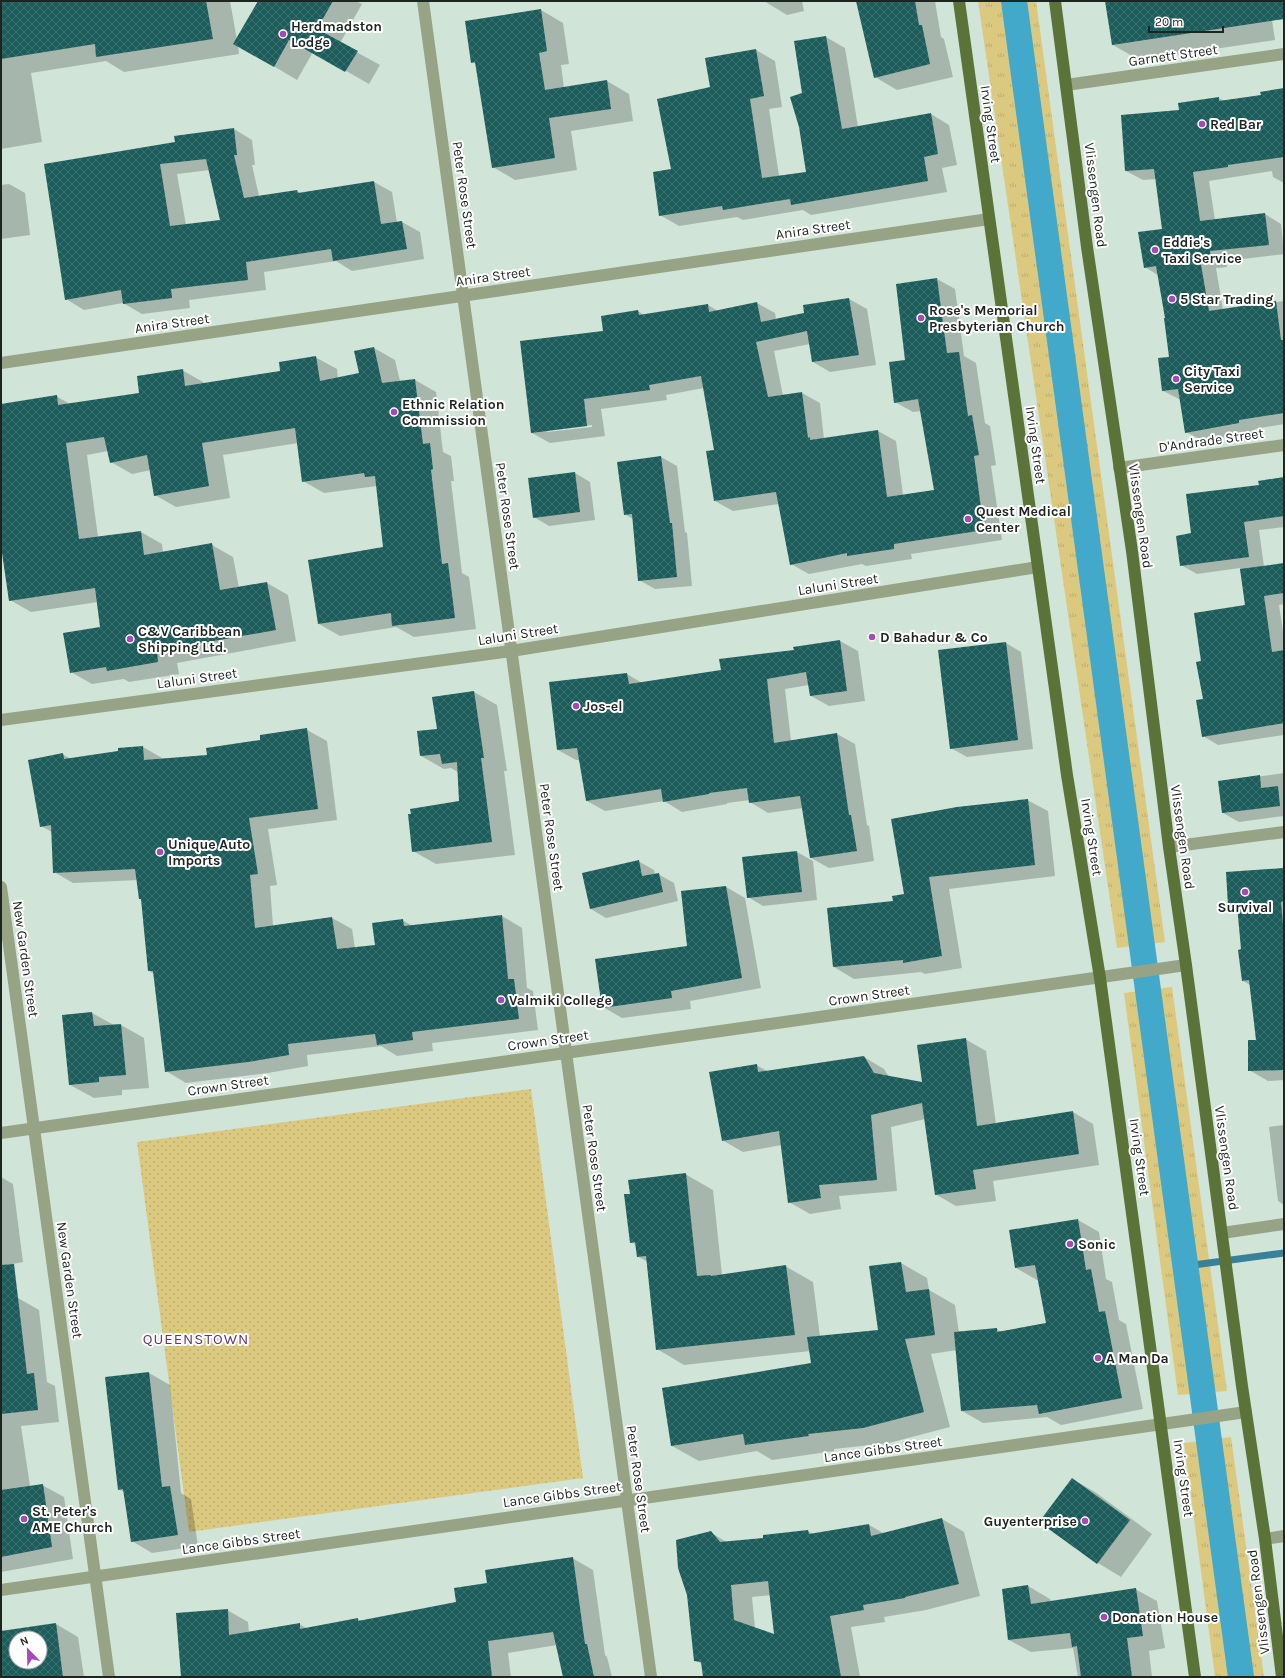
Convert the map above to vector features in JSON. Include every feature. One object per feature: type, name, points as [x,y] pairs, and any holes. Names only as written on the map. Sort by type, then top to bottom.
[{"type":"main road","name":"Irving Street","points":[[959,1],[1067,775],[1100,978],[1162,1424],[1195,1677]]},
{"type":"main road","name":"Vlissengen Road","points":[[1055,1],[1087,247],[1132,551],[1169,848],[1246,1412],[1265,1539],[1282,1677]]},
{"type":"street","name":"Peter Rose Street","points":[[424,1],[651,1677]]},
{"type":"street","name":"Garnett Street","points":[[1066,85],[1284,54]]},
{"type":"street","name":"Anira Street","points":[[1,363],[989,219]]},
{"type":"street","name":"D'Andrade Street","points":[[1119,468],[1284,445]]},
{"type":"street","name":"Laluni Street","points":[[1,720],[512,651],[1038,566]]},
{"type":"street","points":[[1169,848],[1284,832]]},
{"type":"street","name":"New Garden Street","points":[[1,887],[109,1677]]},
{"type":"street","name":"Crown Street","points":[[1,1133],[1100,978],[1186,964]]},
{"type":"street","points":[[1222,1233],[1284,1224]]},
{"type":"street","name":"Lance Gibbs Street","points":[[1,1590],[1246,1412]]},
{"type":"street","points":[[1265,1539],[1284,1536]]},
{"type":"green space","points":[[978,1],[1036,1],[1165,942],[1117,948]]},
{"type":"green space","points":[[1172,987],[1227,1391],[1178,1395],[1124,993]]},
{"type":"green space","points":[[531,1089],[583,1478],[189,1532],[137,1142]]},
{"type":"green space","points":[[1231,1437],[1264,1677],[1215,1677],[1184,1443]]},
{"type":"building","points":[[1,1],[206,1],[213,39],[96,57],[95,44],[1,59]]},
{"type":"building","name":"Herdmadston Lodge","points":[[258,1],[333,1],[317,29],[358,51],[345,72],[289,40],[274,67],[233,44]]},
{"type":"building","points":[[856,1],[915,1],[919,25],[922,25],[930,64],[874,78]]},
{"type":"building","points":[[1105,1],[1284,1],[1284,19],[1112,45]]},
{"type":"building","points":[[541,9],[547,51],[539,53],[545,90],[607,80],[611,109],[549,118],[555,158],[492,168],[475,62],[471,63],[465,21]]},
{"type":"building","points":[[826,36],[842,129],[931,113],[938,154],[924,157],[928,181],[791,205],[790,199],[723,210],[722,206],[659,216],[653,172],[671,169],[657,99],[710,87],[705,58],[756,49],[764,96],[750,99],[762,178],[806,172],[799,127],[790,97],[802,93],[794,41]]},
{"type":"building","points":[[1284,88],[1284,157],[1228,165],[1228,167],[1193,172],[1200,221],[1265,213],[1269,245],[1210,251],[1211,257],[1200,259],[1209,311],[1276,301],[1281,340],[1284,340],[1284,413],[1239,420],[1239,423],[1185,433],[1178,389],[1162,391],[1158,358],[1169,357],[1165,318],[1156,266],[1144,268],[1138,232],[1162,229],[1154,169],[1125,171],[1121,115],[1179,110],[1178,103],[1219,97],[1219,101],[1261,95],[1260,92]]},
{"type":"building","points":[[234,128],[237,155],[234,155],[244,198],[297,190],[298,193],[374,181],[381,224],[402,221],[407,249],[333,261],[331,249],[246,262],[248,280],[171,289],[172,298],[123,304],[121,290],[65,300],[44,164],[175,142],[174,136]],"holes":[[[206,159],[220,220],[170,226],[160,164]]]},
{"type":"building","points":[[937,278],[947,353],[959,352],[968,416],[972,415],[979,455],[974,456],[984,530],[894,544],[894,549],[847,556],[847,553],[790,565],[776,492],[714,501],[706,451],[714,450],[701,376],[649,385],[650,390],[584,399],[587,426],[531,433],[520,341],[603,331],[601,316],[638,310],[639,315],[708,304],[709,312],[757,302],[761,322],[804,313],[803,305],[849,298],[859,355],[812,362],[807,331],[756,342],[768,397],[802,392],[808,438],[810,437],[810,440],[878,430],[887,497],[934,490],[918,399],[894,403],[889,362],[905,360],[896,284]]},
{"type":"building","points":[[374,347],[382,383],[415,379],[423,444],[430,443],[433,469],[431,470],[442,564],[448,563],[455,618],[392,626],[391,613],[318,624],[308,560],[383,547],[375,476],[365,477],[364,473],[302,482],[295,428],[202,443],[209,486],[154,496],[147,455],[110,463],[104,437],[66,443],[79,539],[141,531],[144,555],[212,543],[220,590],[267,582],[276,630],[157,651],[158,662],[107,671],[106,667],[70,673],[63,633],[100,627],[95,588],[9,601],[1,546],[1,404],[57,395],[58,405],[139,393],[137,376],[183,369],[185,386],[280,371],[279,362],[316,356],[320,381],[359,373],[354,351]]},
{"type":"building","points":[[661,456],[670,523],[672,523],[677,577],[638,581],[632,514],[624,515],[617,462]]},
{"type":"building","points":[[575,472],[580,512],[533,518],[528,478]]},
{"type":"building","points":[[1284,477],[1284,516],[1244,522],[1249,557],[1180,566],[1176,536],[1191,533],[1186,494],[1259,485],[1258,481]]},
{"type":"building","points":[[1284,563],[1284,593],[1264,596],[1272,652],[1284,650],[1284,723],[1202,737],[1196,700],[1203,699],[1196,662],[1201,661],[1194,613],[1245,605],[1240,569]]},
{"type":"building","points":[[840,640],[847,691],[810,696],[806,672],[767,679],[774,743],[837,733],[849,815],[851,815],[857,851],[810,858],[800,796],[749,803],[747,788],[709,793],[663,802],[661,789],[586,801],[577,748],[557,750],[549,682],[627,673],[629,684],[721,670],[719,659],[794,650],[793,647]]},
{"type":"building","points":[[1006,642],[1018,740],[950,749],[938,650]]},
{"type":"building","points":[[474,691],[484,758],[481,758],[492,842],[412,852],[408,814],[411,814],[410,809],[459,801],[457,762],[442,764],[440,754],[420,756],[417,731],[437,729],[432,697]]},
{"type":"building","points":[[307,728],[318,809],[249,818],[258,874],[250,875],[255,928],[332,917],[337,949],[375,945],[372,923],[403,919],[404,926],[502,915],[508,979],[514,979],[519,1019],[412,1032],[413,1040],[377,1045],[375,1034],[288,1044],[289,1055],[248,1062],[165,1072],[153,971],[148,971],[141,899],[139,899],[135,869],[53,873],[51,825],[40,827],[28,760],[63,753],[64,759],[118,751],[118,748],[143,746],[144,760],[207,755],[206,748],[260,740],[260,735]]},
{"type":"building","points":[[1260,775],[1261,788],[1278,786],[1280,806],[1222,813],[1218,781]]},
{"type":"building","points":[[1028,799],[1035,865],[929,877],[942,956],[903,963],[903,960],[833,967],[827,908],[893,901],[892,896],[904,894],[891,819],[957,807]]},
{"type":"building","points":[[797,851],[802,892],[747,898],[742,857]]},
{"type":"building","points":[[639,860],[642,876],[659,873],[663,892],[590,909],[582,873]]},
{"type":"building","points":[[1284,868],[1284,901],[1281,902],[1284,936],[1284,1070],[1248,1071],[1248,1040],[1256,1040],[1249,980],[1242,981],[1238,950],[1241,949],[1237,905],[1228,906],[1226,872]]},
{"type":"building","points":[[726,886],[742,978],[671,991],[672,998],[602,1008],[595,959],[687,946],[681,891]]},
{"type":"building","points":[[92,1012],[94,1026],[121,1024],[126,1075],[99,1077],[99,1082],[69,1085],[62,1015]]},
{"type":"building","points":[[966,1038],[977,1126],[1073,1111],[1079,1154],[973,1170],[976,1189],[935,1195],[922,1103],[871,1115],[877,1180],[819,1185],[821,1198],[788,1203],[779,1131],[722,1141],[709,1072],[757,1064],[758,1072],[864,1056],[874,1073],[922,1082],[917,1045]]},
{"type":"building","points":[[686,1173],[697,1276],[711,1276],[786,1265],[795,1335],[656,1350],[646,1256],[637,1257],[635,1242],[630,1243],[624,1194],[630,1194],[628,1180]]},
{"type":"building","points":[[1078,1219],[1086,1270],[1091,1269],[1099,1312],[1105,1311],[1122,1398],[1039,1414],[1037,1405],[961,1411],[954,1332],[997,1328],[997,1332],[1046,1323],[1035,1265],[1015,1268],[1009,1230]]},
{"type":"building","points":[[901,1262],[906,1292],[929,1289],[935,1335],[905,1339],[924,1412],[863,1428],[808,1434],[809,1436],[745,1445],[743,1434],[671,1446],[662,1388],[811,1363],[807,1337],[878,1330],[869,1266]]},
{"type":"building","points":[[14,1264],[27,1374],[34,1373],[38,1410],[1,1414],[1,1265]]},
{"type":"building","points":[[149,1372],[162,1487],[170,1486],[178,1535],[131,1542],[123,1489],[118,1490],[105,1377]]},
{"type":"building","name":"Guyenterprise","points":[[1072,1478],[1130,1520],[1097,1564],[1039,1522]]},
{"type":"building","name":"St. Peter's AME Church","points":[[43,1484],[52,1547],[1,1557],[1,1490]]},
{"type":"building","points":[[942,1518],[959,1584],[905,1598],[863,1605],[864,1610],[830,1616],[841,1677],[703,1677],[701,1662],[694,1661],[687,1595],[678,1568],[676,1540],[711,1531],[720,1542],[763,1538],[763,1535],[808,1530],[809,1534],[869,1524],[871,1536]],"holes":[[[768,1581],[774,1634],[734,1620],[731,1585]]]},
{"type":"building","points":[[573,1557],[585,1644],[587,1644],[594,1677],[563,1677],[553,1632],[488,1641],[492,1677],[181,1677],[176,1613],[228,1609],[229,1635],[300,1623],[300,1629],[358,1618],[358,1621],[456,1602],[454,1588],[487,1583],[485,1570]]},
{"type":"building","points":[[1028,1585],[1031,1604],[1136,1588],[1143,1636],[1127,1638],[1132,1677],[1081,1677],[1077,1646],[1072,1647],[1070,1633],[1008,1640],[1002,1589]]},
{"type":"building","points":[[56,1623],[63,1677],[1,1677],[1,1631]]},
{"type":"waterway","points":[[1014,1],[1241,1677]]},
{"type":"waterway","points":[[1186,1266],[1284,1253]]},
{"type":"place","name":"Herdmadston Lodge","points":[[283,34]]},
{"type":"place","name":"Red Bar","points":[[1202,124]]},
{"type":"place","name":"Eddie's Taxi Service","points":[[1155,250]]},
{"type":"place","name":"5 Star Trading","points":[[1172,299]]},
{"type":"place","name":"Rose's Memorial Presbyterian Church","points":[[921,318]]},
{"type":"place","name":"City Taxi Service","points":[[1176,379]]},
{"type":"place","name":"Ethnic Relation Commission","points":[[394,412]]},
{"type":"place","name":"Quest Medical Center","points":[[968,519]]},
{"type":"place","name":"D Bahadur & Co","points":[[872,637]]},
{"type":"place","name":"C&V Caribbean Shipping Ltd.","points":[[130,639]]},
{"type":"place","name":"Jos-el","points":[[576,706]]},
{"type":"place","name":"Unique Auto Imports","points":[[160,852]]},
{"type":"place","name":"Survival","points":[[1245,892]]},
{"type":"place","name":"Valmiki College","points":[[501,1000]]},
{"type":"place","name":"Sonic","points":[[1070,1244]]},
{"type":"place","name":"A Man Da","points":[[1098,1358]]},
{"type":"place","name":"St. Peter's AME Church","points":[[24,1519]]},
{"type":"place","name":"Guyenterprise","points":[[1085,1521]]},
{"type":"place","name":"Donation House","points":[[1104,1617]]},
{"type":"district","name":"QUEENSTOWN","points":[[196,1339]]}]
